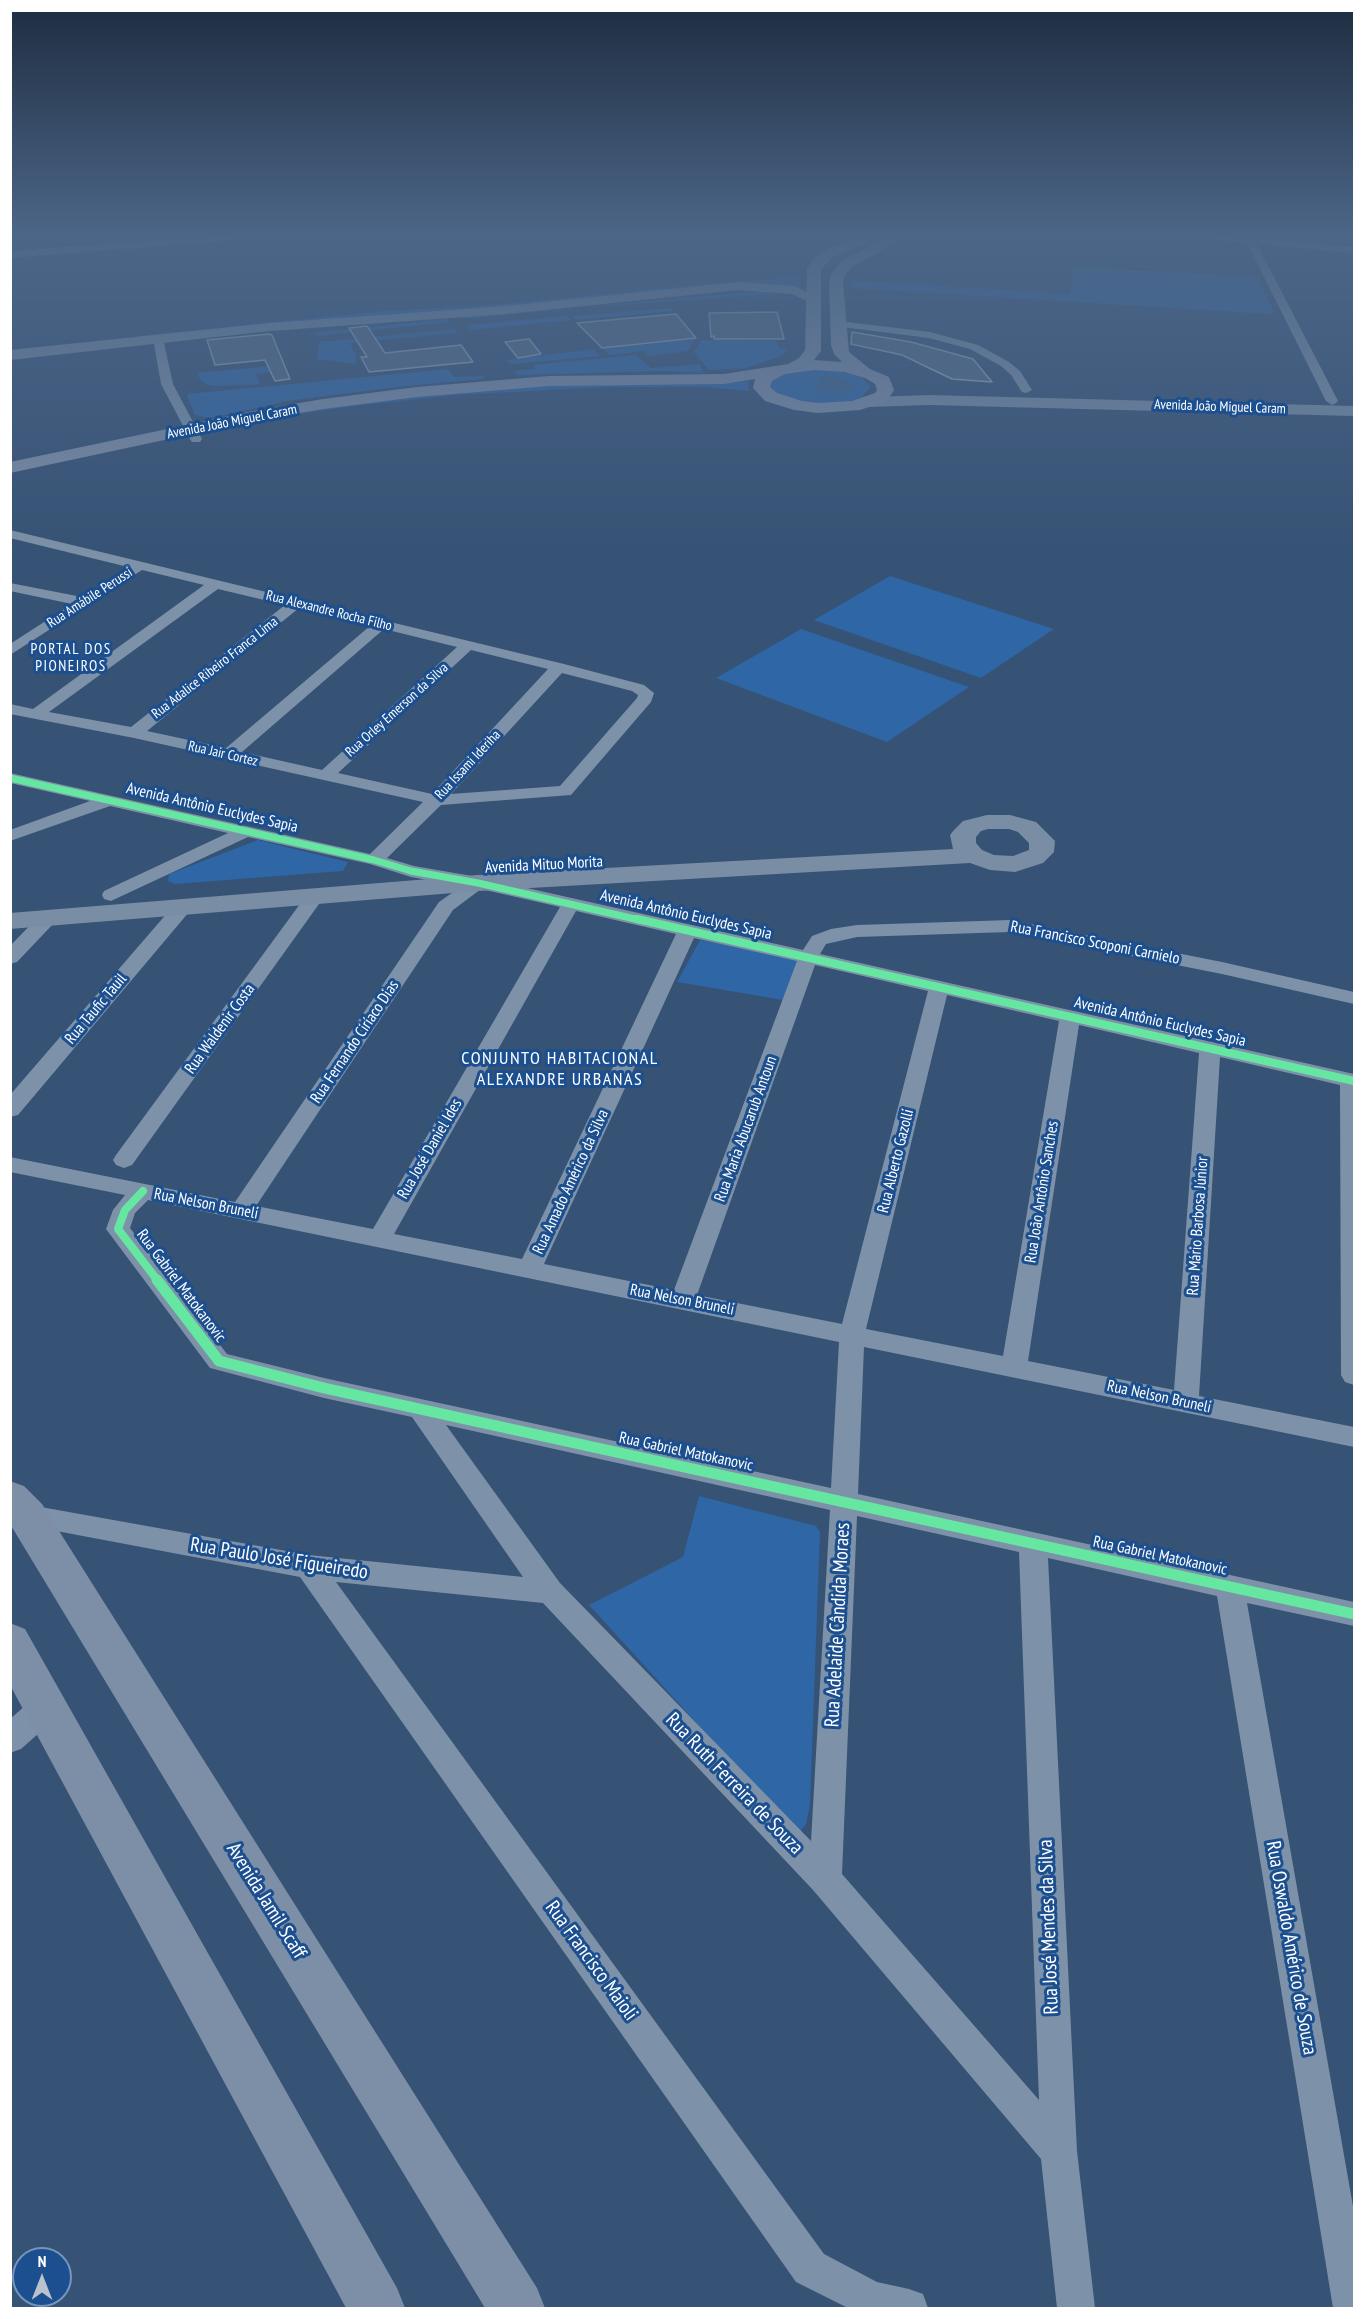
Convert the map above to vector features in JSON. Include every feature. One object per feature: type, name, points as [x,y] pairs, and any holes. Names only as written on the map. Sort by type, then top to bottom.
[{"type":"main road","points":[[771,397],[764,393],[761,383],[764,378],[805,361],[813,351],[813,342]]},
{"type":"main road","points":[[839,342],[842,354],[863,371],[883,381],[886,390],[881,397],[869,402]]},
{"type":"main road","name":"Avenida João Miguel Caram","points":[[10,479],[323,404],[417,392],[549,381],[724,379],[825,365],[863,371]]},
{"type":"main road","name":"Avenida João Miguel Caram","points":[[10,468],[193,434],[359,409],[473,397],[566,391],[670,389],[719,390],[771,397],[792,404],[818,408],[854,406],[869,402]]},
{"type":"main road","name":"Avenida Jamil Scaff","points":[[16,1508],[517,2308]]},
{"type":"main road","points":[[10,1642],[28,1724],[377,2308]]},
{"type":"street","points":[[10,349],[75,342]]},
{"type":"street","points":[[10,356],[123,342]]},
{"type":"street","points":[[159,342],[167,384],[193,434]]},
{"type":"street","points":[[956,342],[994,356],[1016,373],[1026,390]]},
{"type":"street","points":[[1303,342],[1332,400]]},
{"type":"street","name":"Avenida João Miguel Caram","points":[[883,381],[924,386],[1332,400],[1354,409]]},
{"type":"street","name":"Avenida João Miguel Caram","points":[[869,402],[929,400],[1354,409]]},
{"type":"street","name":"Rua Alexandre Rocha Filho","points":[[10,534],[559,667],[638,688],[646,693]]},
{"type":"street","name":"Rua Amábile Perussi","points":[[13,647],[140,565]]},
{"type":"street","points":[[36,714],[217,583]]},
{"type":"street","points":[[10,587],[85,602]]},
{"type":"street","name":"Rua Adalice Ribeiro Franca Lima","points":[[134,733],[297,603]]},
{"type":"street","points":[[228,755],[381,624]]},
{"type":"street","name":"Rua Orley Emerson da Silva","points":[[325,776],[468,645]]},
{"type":"street","name":"Rua Issami Ideriha","points":[[374,860],[436,800],[559,667]]},
{"type":"street","name":"Rua Jair Cortez","points":[[10,709],[134,733],[436,800],[565,791],[645,699],[646,693]]},
{"type":"street","name":"Avenida Antônio Euclydes Sapia","points":[[10,778],[374,860],[411,871],[478,883],[1353,1081]]},
{"type":"street","points":[[10,836],[109,800]]},
{"type":"street","points":[[111,894],[244,832]]},
{"type":"street","name":"Avenida Mituo Morita","points":[[10,901],[411,871],[968,845],[10,921]]},
{"type":"street","name":"Rua Fernando Ciríaco Dias","points":[[241,1211],[446,906],[478,883]]},
{"type":"street","name":"Rua Waldenir Costa","points":[[124,1160],[315,897]]},
{"type":"street","name":"Rua José Daniel Ides","points":[[379,1239],[571,904]]},
{"type":"street","name":"Rua Taufic Tauil","points":[[10,1110],[182,908]]},
{"type":"street","points":[[10,958],[48,918]]},
{"type":"street","name":"Rua Francisco Scoponi Carnielo","points":[[808,958],[819,940],[831,935],[857,931],[1010,926],[1221,968],[1354,998]]},
{"type":"street","name":"Rua Amado Américo da Silva","points":[[530,1269],[687,930]]},
{"type":"street","name":"Rua Maria Abucarub Antoun","points":[[683,1300],[808,958]]},
{"type":"street","name":"Rua Alberto Gazolli","points":[[852,1335],[939,988]]},
{"type":"street","name":"Rua João Antônio Sanches","points":[[1014,1368],[1070,1017]]},
{"type":"street","name":"Rua Mário Barbosa Júnior","points":[[1186,1402],[1210,1048]]},
{"type":"street","points":[[1353,1081],[1354,1375]]},
{"type":"street","name":"Rua Nelson Bruneli","points":[[10,1164],[1354,1437]]},
{"type":"street","name":"Rua Gabriel Matokanovic","points":[[143,1191],[125,1210],[118,1229],[219,1361],[324,1388],[1354,1614]]},
{"type":"street","name":"Rua Adelaide Cândida Moraes","points":[[825,1879],[852,1335]]},
{"type":"street","name":"Rua Ruth Ferreira de Souza","points":[[420,1409],[550,1592],[825,1879],[1059,2151]]},
{"type":"street","name":"Rua Paulo José Figueiredo","points":[[16,1508],[309,1567],[550,1592]]},
{"type":"street","name":"Rua José Mendes da Silva","points":[[1033,1544],[1059,2151],[1076,2308]]},
{"type":"street","name":"Rua Francisco Maioli","points":[[309,1567],[810,2268],[873,2301],[909,2308]]},
{"type":"street","name":"Rua Oswaldo Américo de Souza","points":[[1230,1587],[1352,2308]]},
{"type":"shaded area","points":[[319,342],[358,342],[350,343],[357,358],[355,359],[357,364],[317,359]]},
{"type":"shaded area","points":[[666,342],[693,342],[688,351],[649,356],[644,351],[609,355],[604,349]]},
{"type":"shaded area","points":[[701,342],[777,342],[779,348],[788,350],[781,356],[746,368],[709,370],[694,352]]},
{"type":"shaded area","points":[[594,349],[600,356],[511,364],[507,360]]},
{"type":"shaded area","points":[[636,355],[651,368],[700,364],[703,373],[662,371],[517,375],[514,371],[535,369],[533,365]]},
{"type":"shaded area","points":[[274,366],[275,372],[256,374],[260,383],[255,385],[210,386],[201,381],[197,373]]},
{"type":"shaded area","points":[[448,369],[454,377],[485,376],[482,379],[288,401],[211,418],[195,415],[187,394]]},
{"type":"shaded area","points":[[809,369],[851,374],[863,378],[871,387],[862,397],[853,401],[820,405],[771,395],[769,381],[779,375]]},
{"type":"shaded area","points":[[830,375],[840,377],[843,381],[855,385],[855,390],[834,394],[821,392],[814,388],[820,381],[820,377]]},
{"type":"shaded area","points":[[749,381],[748,388],[751,391],[705,387],[607,387],[455,395],[345,407],[285,416],[200,434],[197,432],[298,411],[483,389],[572,385],[715,384]]},
{"type":"shaded area","points":[[890,576],[1054,629],[981,678],[814,620]]},
{"type":"shaded area","points":[[801,629],[969,687],[887,742],[716,678]]},
{"type":"shaded area","points":[[258,840],[348,862],[343,871],[175,884],[168,881],[169,874]]},
{"type":"shaded area","points":[[700,940],[799,959],[783,1000],[677,982]]},
{"type":"shaded area","points":[[699,1496],[816,1526],[820,1532],[810,1805],[806,1824],[800,1832],[754,1786],[589,1605],[683,1557]]},
{"type":"building","points":[[208,342],[275,342],[290,379],[275,381],[265,360],[215,365]]},
{"type":"building","points":[[358,342],[378,342],[385,353],[461,345],[473,362],[369,372],[361,357],[367,357]]},
{"type":"building","points":[[505,342],[532,342],[541,354],[518,358]]},
{"type":"building","points":[[596,342],[656,342],[602,348]]},
{"type":"building","points":[[912,342],[973,359],[992,382],[952,379],[902,355],[851,344]]},
{"type":"cycle path","points":[[10,778],[374,860],[411,871],[478,883],[1354,1081]]},
{"type":"cycle path","points":[[143,1191],[125,1210],[118,1229],[219,1361],[324,1388],[1354,1614]]},
{"type":"district","name":"PORTAL DOS PIONEIROS","points":[[71,658]]},
{"type":"district","name":"CONJUNTO HABITACIONAL ALEXANDRE URBANAS","points":[[560,1069]]}]
